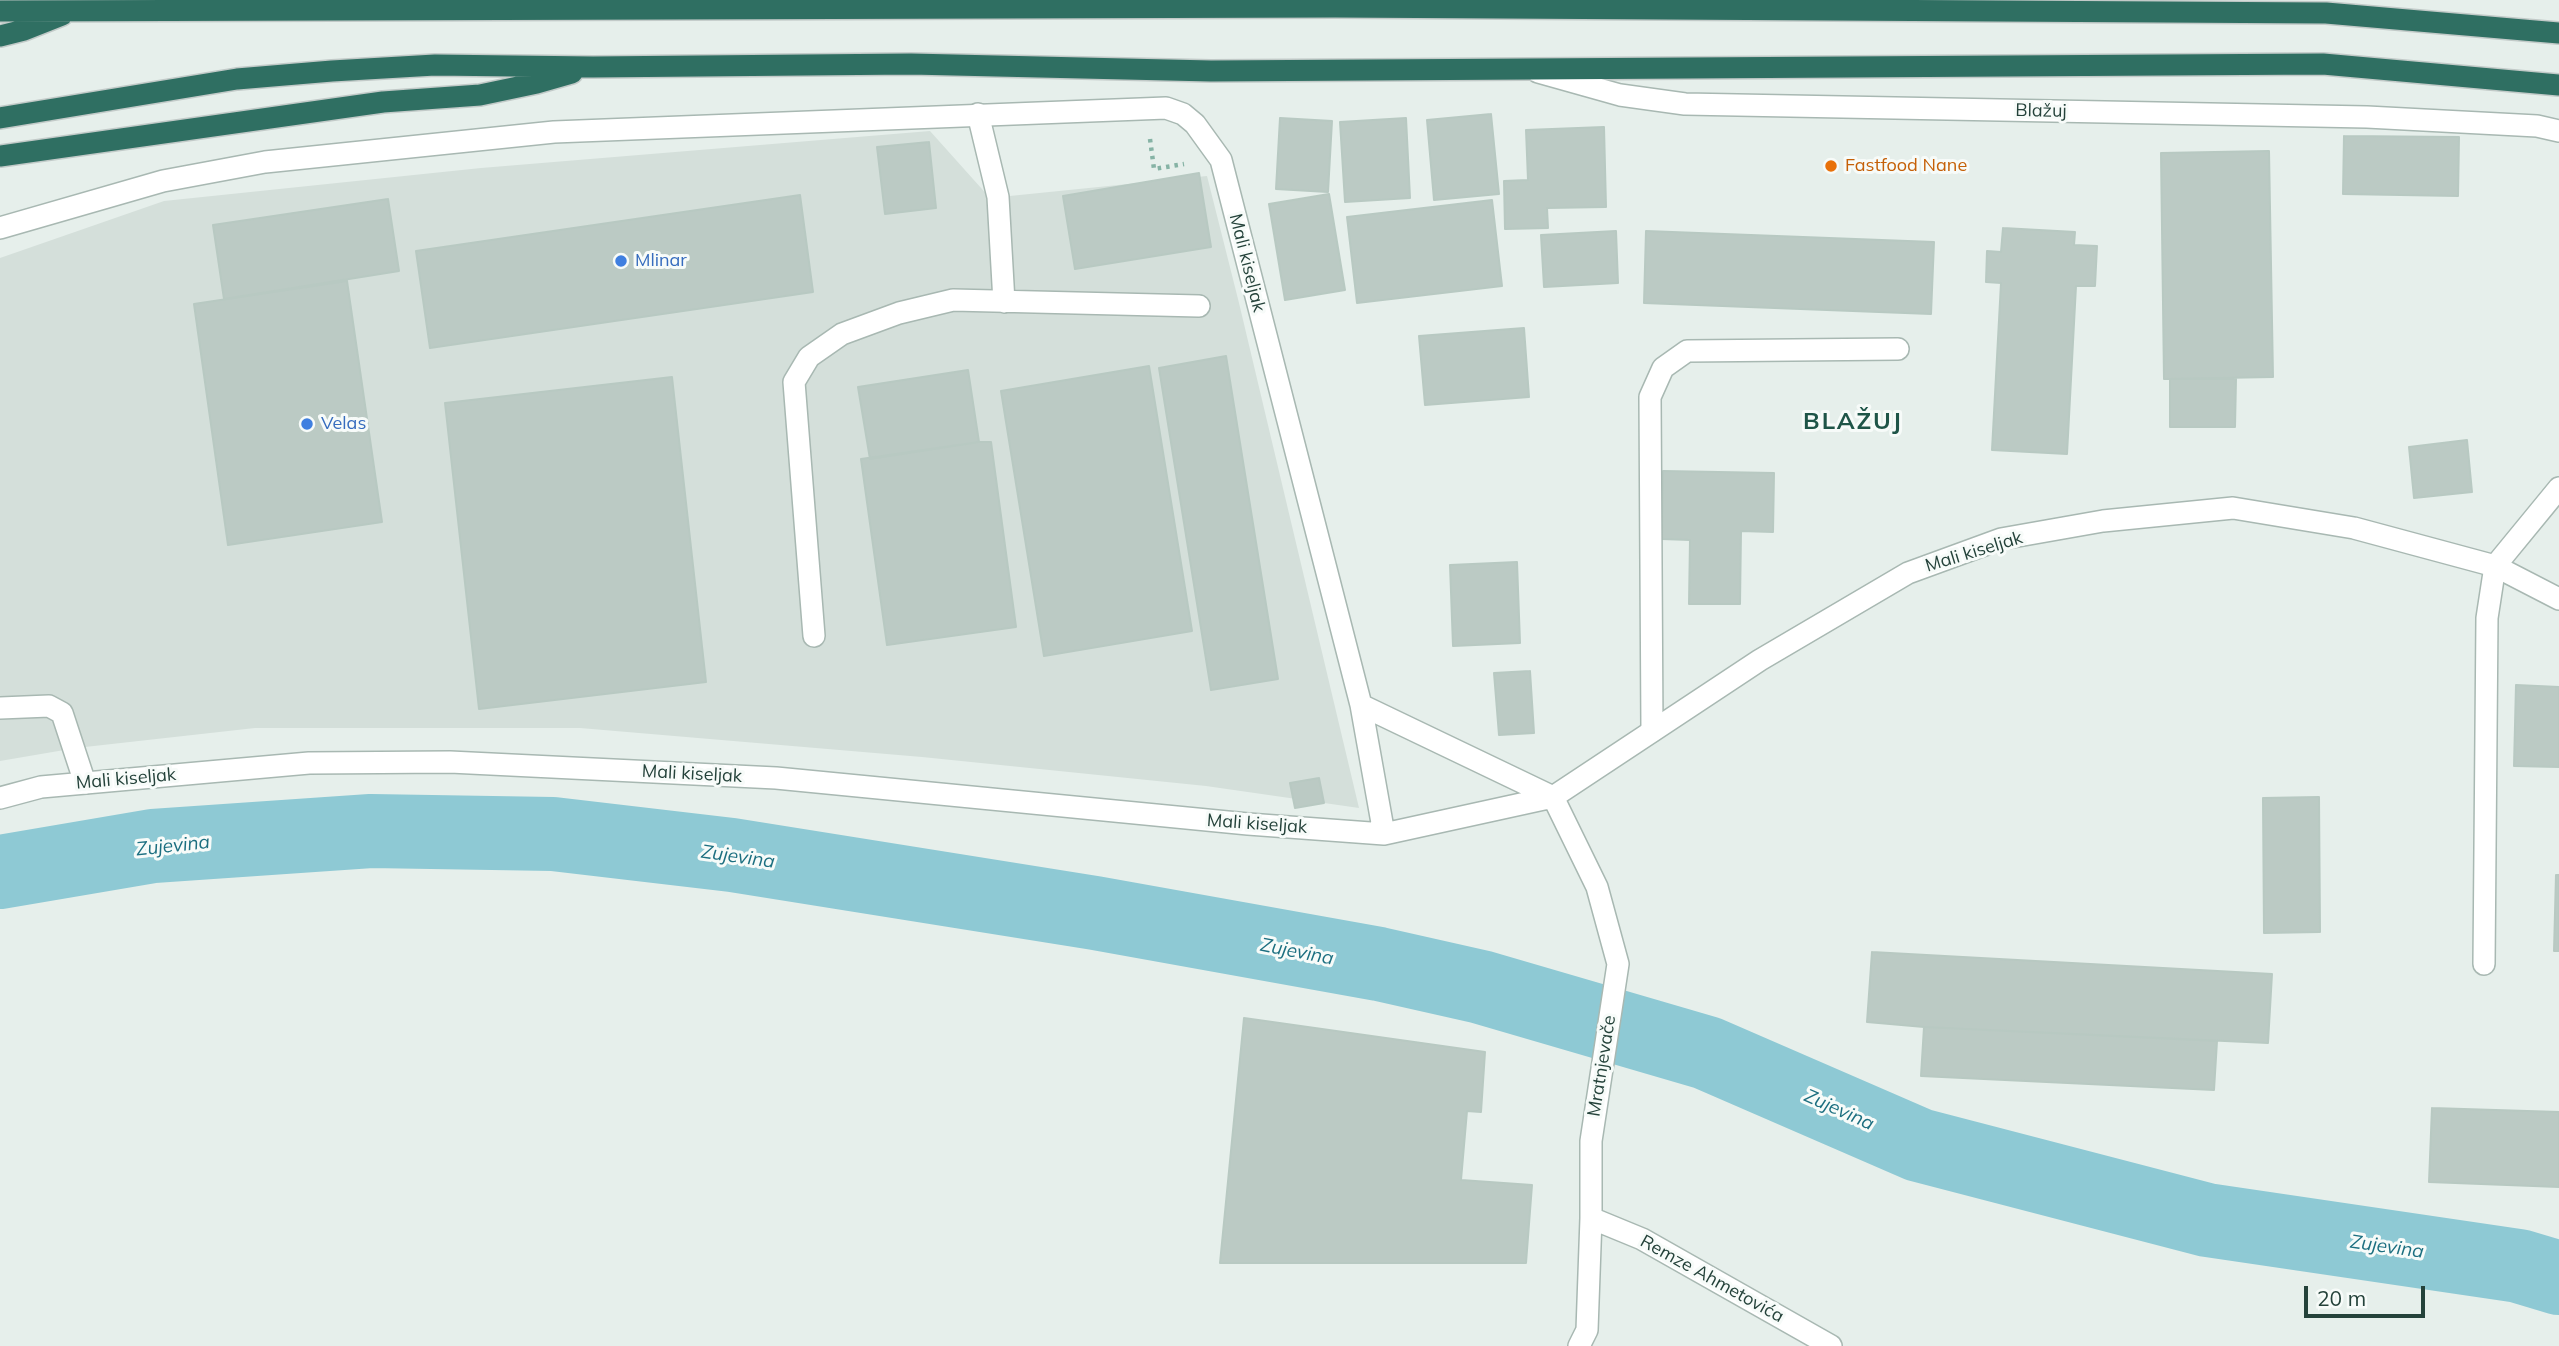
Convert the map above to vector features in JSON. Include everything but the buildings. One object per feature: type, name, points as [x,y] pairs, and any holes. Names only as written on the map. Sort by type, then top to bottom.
[{"type":"highway","points":[[0,10],[1333,4],[2326,13],[2559,33]]},
{"type":"highway","points":[[0,36],[24,30],[74,10]]},
{"type":"highway","points":[[0,118],[225,81],[435,65],[593,67],[911,64],[1211,71],[2323,64],[2559,85]]},
{"type":"highway","points":[[0,162],[10,154],[383,103],[480,95],[593,67]]},
{"type":"street","name":"Blažuj","points":[[1526,69],[1620,95],[1685,104],[2367,117],[2537,126],[2559,131]]},
{"type":"street","name":"Mali kiseljak","points":[[0,228],[163,181],[265,162],[554,132],[1166,108],[1183,114],[1208,139],[1221,160],[1361,705],[1384,835]]},
{"type":"street","points":[[978,114],[998,197],[1003,302]]},
{"type":"street","points":[[814,636],[794,382],[809,357],[842,334],[899,313],[953,300],[1199,306]]},
{"type":"street","points":[[1652,731],[1650,397],[1662,368],[1687,351],[1898,349]]},
{"type":"street","points":[[2484,964],[2487,618],[2495,566],[2559,488]]},
{"type":"street","name":"Mali kiseljak","points":[[0,798],[41,787],[309,763],[450,762],[776,778],[1384,835],[1553,797],[1760,660],[1908,573],[2001,539],[2103,521],[2233,508],[2354,528],[2495,566],[2559,599]]},
{"type":"street","points":[[1361,705],[1553,797]]},
{"type":"street","points":[[0,708],[49,706],[62,713],[85,783]]},
{"type":"street","name":"Mratnjevače","points":[[1553,797],[1597,887],[1618,964],[1591,1141],[1587,1330],[1579,1346]]},
{"type":"street","name":"Remze Ahmetovića","points":[[1591,1218],[1642,1239],[1831,1346]]},
{"type":"path","points":[[1150,135],[1154,170],[1195,162]]},
{"type":"shaded area","points":[[930,131],[990,198],[1207,176],[1359,808],[1206,786],[922,757],[580,728],[255,728],[76,748],[0,761],[0,258],[164,201],[481,168]]},
{"type":"waterway","name":"Zujevina","points":[[0,872],[153,846],[371,831],[553,834],[732,855],[1095,913],[1379,964],[1481,987],[1707,1053],[1919,1145],[2207,1220],[2519,1266],[2559,1278]]},
{"type":"place","name":"Fastfood Nane","points":[[1831,166]]},
{"type":"place","name":"Mlinar","points":[[621,261]]},
{"type":"place","name":"Velas","points":[[307,424]]},
{"type":"district","name":"BLAŽUJ","points":[[1853,422]]}]
